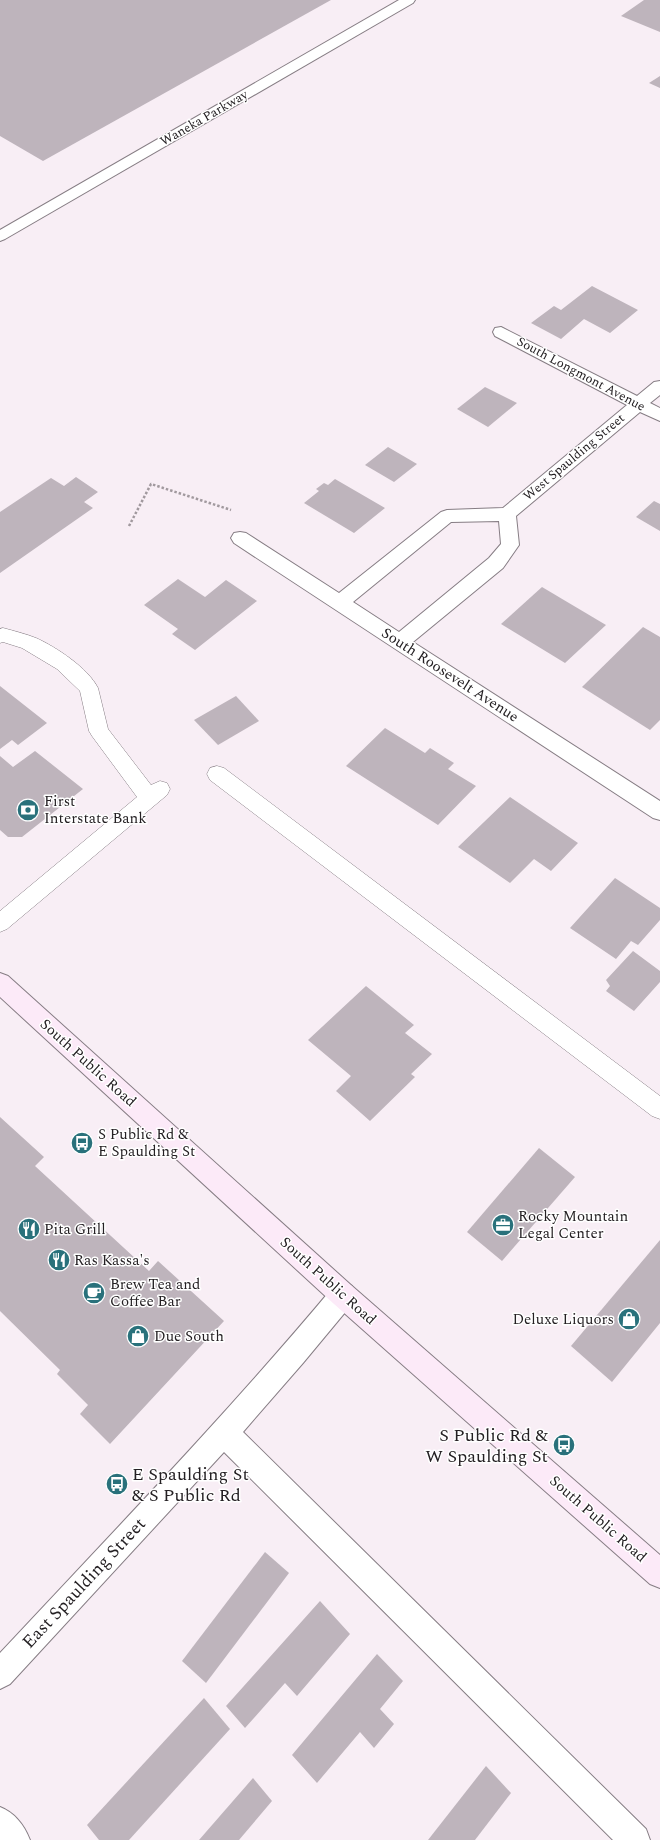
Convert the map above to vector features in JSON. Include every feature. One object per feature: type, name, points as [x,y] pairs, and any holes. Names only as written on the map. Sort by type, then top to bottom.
[{"type":"street","name":"Waneka Parkway","points":[[0,236],[408,0]]},
{"type":"street","name":"South Longmont Avenue","points":[[501,332],[660,415]]},
{"type":"street","name":"West Spaulding Street","points":[[507,514],[660,386]]},
{"type":"street","points":[[339,603],[447,516],[507,514],[510,546],[496,563],[400,642]]},
{"type":"street","name":"South Roosevelt Avenue","points":[[240,538],[660,812]]},
{"type":"street","name":"South Public Road","points":[[0,983],[342,1295],[660,1574]]},
{"type":"street","name":"East Spaulding Street","points":[[0,1674],[224,1433],[294,1354],[342,1295]]},
{"type":"street","points":[[224,1433],[635,1840]]},
{"type":"street","points":[[0,1822],[15,1840]]},
{"type":"lane","points":[[0,636],[3,635],[29,643],[64,664],[89,688],[99,731],[155,793],[0,923]]},
{"type":"lane","points":[[217,774],[660,1109]]},
{"type":"path","points":[[129,526],[151,484],[245,514],[240,538]]},
{"type":"building","points":[[0,0],[331,0],[43,161],[0,136]]},
{"type":"building","points":[[644,0],[660,0],[660,32],[621,16]]},
{"type":"building","points":[[660,76],[660,88],[649,83]]},
{"type":"building","points":[[592,286],[638,310],[610,333],[584,319],[561,339],[531,323],[554,306],[561,310]]},
{"type":"building","points":[[485,387],[517,403],[488,427],[457,409]]},
{"type":"building","points":[[388,447],[417,464],[394,482],[365,465]]},
{"type":"building","points":[[76,477],[98,492],[84,502],[93,508],[0,573],[0,512],[51,478],[64,486]]},
{"type":"building","points":[[335,479],[385,508],[354,533],[304,503],[319,491],[316,489],[324,483],[328,485]]},
{"type":"building","points":[[654,501],[660,504],[660,531],[636,517]]},
{"type":"building","points":[[178,579],[205,597],[226,580],[257,601],[195,650],[172,634],[178,629],[144,605]]},
{"type":"building","points":[[542,587],[606,625],[565,663],[501,624]]},
{"type":"building","points":[[643,627],[660,637],[660,720],[650,730],[582,687]]},
{"type":"building","points":[[0,686],[47,723],[18,745],[12,740],[0,749]]},
{"type":"building","points":[[236,696],[259,721],[218,745],[194,720]]},
{"type":"building","points":[[385,728],[425,753],[430,748],[454,763],[448,769],[476,786],[438,825],[346,766]]},
{"type":"building","name":"First Interstate Bank","points":[[35,751],[83,789],[22,837],[8,837],[0,830],[0,756],[13,767]]},
{"type":"building","points":[[510,797],[578,843],[551,871],[534,859],[510,883],[458,847]]},
{"type":"building","points":[[615,878],[660,908],[660,920],[638,945],[631,941],[616,959],[570,928]]},
{"type":"building","points":[[633,951],[660,971],[660,982],[634,1011],[606,991],[610,986],[606,980]]},
{"type":"building","points":[[366,986],[414,1025],[405,1033],[432,1054],[411,1074],[415,1077],[370,1121],[336,1091],[351,1076],[308,1040]]},
{"type":"building","points":[[0,1117],[44,1157],[35,1166],[149,1271],[158,1261],[224,1321],[110,1444],[80,1414],[88,1405],[57,1374],[60,1370],[0,1311]]},
{"type":"building","points":[[539,1148],[575,1177],[502,1261],[467,1232]]},
{"type":"building","points":[[660,1240],[660,1323],[612,1382],[571,1346]]},
{"type":"building","points":[[265,1552],[289,1573],[206,1683],[182,1661]]},
{"type":"building","points":[[320,1601],[350,1634],[297,1696],[285,1683],[245,1728],[226,1706]]},
{"type":"building","points":[[377,1654],[403,1681],[380,1709],[394,1724],[374,1748],[360,1732],[317,1783],[292,1755]]},
{"type":"building","points":[[204,1698],[230,1729],[129,1840],[99,1840],[87,1825]]},
{"type":"building","points":[[486,1766],[511,1793],[475,1840],[428,1840]]},
{"type":"building","points":[[253,1778],[272,1801],[239,1840],[199,1840]]},
{"type":"place","name":"First Interstate Bank","points":[[28,810]]},
{"type":"place","name":"S Public Rd & E Spaulding St","points":[[82,1143]]},
{"type":"place","name":"Rocky Mountain Legal Center","points":[[503,1225]]},
{"type":"place","name":"Pita Grill","points":[[29,1229]]},
{"type":"place","name":"Ras Kassa's","points":[[59,1260]]},
{"type":"place","name":"Brew Tea and Coffee Bar","points":[[94,1293]]},
{"type":"place","name":"Deluxe Liquors","points":[[629,1319]]},
{"type":"place","name":"Due South","points":[[138,1336]]},
{"type":"place","name":"S Public Rd & W Spaulding St","points":[[564,1445]]},
{"type":"place","name":"E Spaulding St & S Public Rd","points":[[117,1484]]}]
